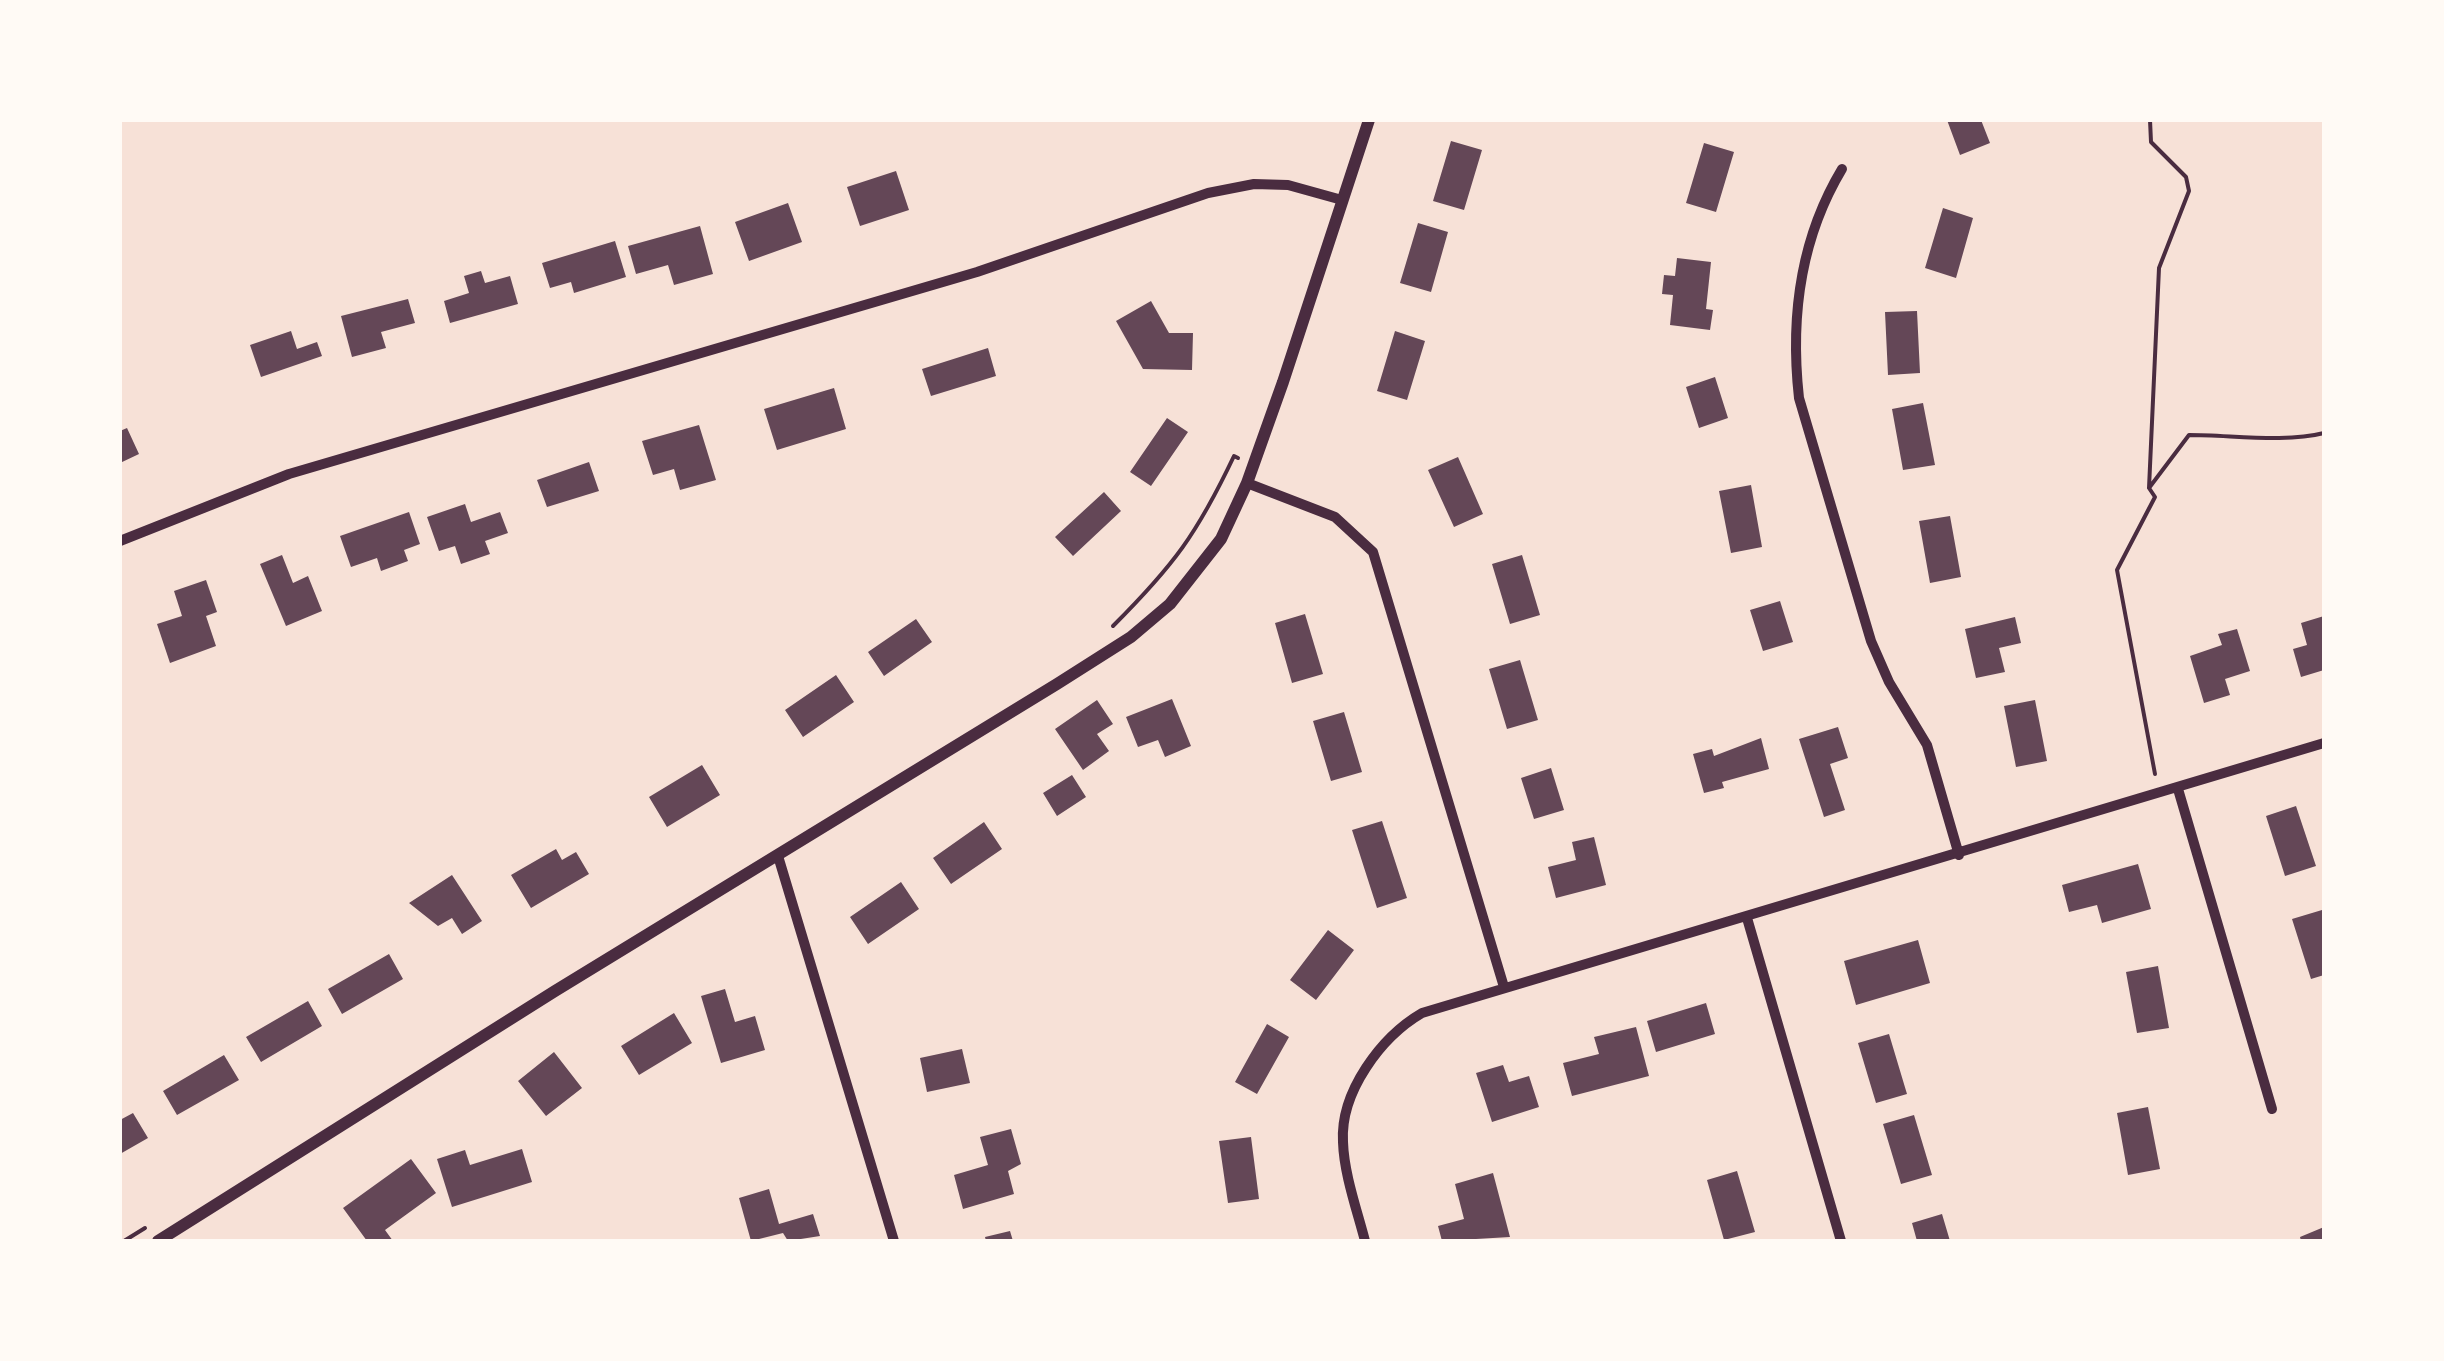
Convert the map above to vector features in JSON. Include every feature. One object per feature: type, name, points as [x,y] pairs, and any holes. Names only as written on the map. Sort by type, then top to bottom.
[{"type":"street","points":[[158,1241],[555,991],[1131,637],[1200,571],[1222,539],[1254,464],[1369,120]]},
{"type":"street","points":[[1842,169],[1808,241],[1800,283],[1795,366],[1799,398],[1871,641],[1889,682],[1927,745],[1959,855]]},
{"type":"street","points":[[120,541],[289,474],[977,272],[1208,193],[1254,184],[1288,185],[1342,200]]},
{"type":"street","points":[[1247,483],[1335,518],[1373,552],[1504,987]]},
{"type":"street","points":[[1365,1241],[1342,1142],[1355,1089],[1369,1065],[1410,1020],[1504,987],[1959,855],[2324,743]]},
{"type":"street","points":[[2178,789],[2272,1109]]},
{"type":"street","points":[[778,856],[894,1241]]},
{"type":"street","points":[[1747,918],[1841,1241]]},
{"type":"path","points":[[2150,120],[2152,142],[2186,178],[2189,191],[2159,268],[2149,488],[2155,496],[2118,570],[2155,774]]},
{"type":"path","points":[[2149,488],[2190,435],[2270,434],[2298,440],[2324,433]]},
{"type":"path","points":[[1100,634],[1169,570],[1201,526],[1234,456],[1254,464]]},
{"type":"path","points":[[124,1241],[155,1222]]},
{"type":"building","points":[[1947,120],[1981,120],[1990,143],[1960,155]]},
{"type":"building","points":[[1451,141],[1482,150],[1464,210],[1433,201]]},
{"type":"building","points":[[1704,143],[1734,152],[1716,212],[1686,203]]},
{"type":"building","points":[[896,171],[909,210],[860,226],[847,187]]},
{"type":"building","points":[[788,203],[802,242],[749,261],[735,222]]},
{"type":"building","points":[[1943,208],[1973,218],[1956,278],[1925,268]]},
{"type":"building","points":[[1418,223],[1448,232],[1431,292],[1400,283]]},
{"type":"building","points":[[700,226],[713,274],[674,285],[668,265],[636,274],[628,246]]},
{"type":"building","points":[[615,241],[626,277],[574,293],[571,282],[550,288],[542,263]]},
{"type":"building","points":[[1677,258],[1711,262],[1706,309],[1713,310],[1710,330],[1670,325],[1673,295],[1662,294],[1664,275],[1675,276]]},
{"type":"building","points":[[481,271],[485,283],[510,276],[518,304],[450,323],[444,301],[469,293],[464,276]]},
{"type":"building","points":[[408,299],[415,323],[381,332],[386,348],[352,357],[341,316]]},
{"type":"building","points":[[1151,301],[1169,333],[1193,333],[1192,370],[1143,369],[1116,321]]},
{"type":"building","points":[[1917,311],[1920,373],[1888,375],[1885,312]]},
{"type":"building","points":[[291,331],[297,349],[317,342],[322,356],[261,377],[250,345]]},
{"type":"building","points":[[1395,331],[1425,341],[1407,400],[1377,391]]},
{"type":"building","points":[[988,348],[996,376],[931,396],[922,369]]},
{"type":"building","points":[[1715,377],[1728,418],[1699,428],[1686,387]]},
{"type":"building","points":[[834,388],[846,429],[777,450],[764,409]]},
{"type":"building","points":[[1923,403],[1935,465],[1903,470],[1892,409]]},
{"type":"building","points":[[1167,418],[1188,432],[1151,486],[1130,472]]},
{"type":"building","points":[[699,425],[716,480],[680,490],[674,469],[653,475],[642,441]]},
{"type":"building","points":[[127,428],[139,454],[120,463],[120,431]]},
{"type":"building","points":[[1458,457],[1483,514],[1454,527],[1428,470]]},
{"type":"building","points":[[589,462],[599,491],[547,507],[537,480]]},
{"type":"building","points":[[1751,485],[1762,547],[1731,553],[1719,491]]},
{"type":"building","points":[[1104,492],[1121,511],[1073,556],[1055,537]]},
{"type":"building","points":[[465,504],[471,522],[500,512],[508,533],[485,541],[490,554],[461,564],[455,546],[439,551],[427,517]]},
{"type":"building","points":[[409,512],[420,544],[404,550],[408,561],[381,571],[377,558],[351,567],[340,536]]},
{"type":"building","points":[[1950,516],[1961,577],[1930,583],[1919,521]]},
{"type":"building","points":[[282,555],[293,583],[308,576],[322,611],[286,626],[260,564]]},
{"type":"building","points":[[1522,555],[1540,615],[1510,624],[1492,564]]},
{"type":"building","points":[[206,580],[217,612],[206,616],[216,646],[170,663],[157,624],[182,616],[174,591]]},
{"type":"building","points":[[1780,601],[1793,642],[1763,651],[1750,610]]},
{"type":"building","points":[[1305,614],[1323,674],[1292,683],[1275,623]]},
{"type":"building","points":[[2324,616],[2324,670],[2301,677],[2293,649],[2307,645],[2301,623]]},
{"type":"building","points":[[2015,617],[2021,643],[1999,648],[2005,672],[1976,678],[1965,629]]},
{"type":"building","points":[[916,619],[932,642],[884,676],[868,652]]},
{"type":"building","points":[[2237,629],[2250,671],[2225,679],[2230,695],[2204,703],[2190,656],[2222,645],[2218,634]]},
{"type":"building","points":[[1520,660],[1538,720],[1507,729],[1489,669]]},
{"type":"building","points":[[836,675],[854,702],[803,737],[785,710]]},
{"type":"building","points":[[1172,699],[1191,746],[1165,757],[1158,740],[1138,747],[1126,717]]},
{"type":"building","points":[[1097,700],[1113,724],[1097,734],[1109,751],[1083,770],[1055,729]]},
{"type":"building","points":[[2035,700],[2047,761],[2016,767],[2004,706]]},
{"type":"building","points":[[1344,712],[1362,772],[1331,781],[1313,721]]},
{"type":"building","points":[[1838,727],[1848,758],[1830,764],[1845,810],[1824,817],[1799,739]]},
{"type":"building","points":[[1761,738],[1769,769],[1722,782],[1724,788],[1704,793],[1693,754],[1712,749],[1714,756]]},
{"type":"building","points":[[702,765],[720,795],[667,827],[649,797]]},
{"type":"building","points":[[1551,768],[1564,810],[1534,819],[1521,778]]},
{"type":"building","points":[[1072,775],[1086,797],[1057,816],[1043,793]]},
{"type":"building","points":[[2296,806],[2316,866],[2285,876],[2266,816]]},
{"type":"building","points":[[1382,821],[1407,898],[1377,908],[1352,830]]},
{"type":"building","points":[[984,822],[1002,849],[951,884],[933,858]]},
{"type":"building","points":[[1594,837],[1606,885],[1556,898],[1548,867],[1576,860],[1572,842]]},
{"type":"building","points":[[556,849],[562,860],[576,852],[589,874],[531,908],[511,875]]},
{"type":"building","points":[[2138,864],[2151,909],[2102,923],[2097,905],[2069,912],[2062,885]]},
{"type":"building","points":[[452,875],[482,921],[462,934],[452,918],[438,926],[409,903]]},
{"type":"building","points":[[901,882],[919,909],[868,944],[850,917]]},
{"type":"building","points":[[2322,910],[2324,975],[2311,979],[2292,919]]},
{"type":"building","points":[[1328,930],[1354,950],[1316,1000],[1290,980]]},
{"type":"building","points":[[1918,940],[1930,983],[1856,1005],[1844,961]]},
{"type":"building","points":[[389,954],[403,979],[342,1014],[328,989]]},
{"type":"building","points":[[2158,966],[2169,1028],[2137,1033],[2126,972]]},
{"type":"building","points":[[725,989],[735,1022],[755,1016],[765,1050],[721,1063],[701,996]]},
{"type":"building","points":[[308,1001],[322,1026],[261,1062],[246,1037]]},
{"type":"building","points":[[1706,1003],[1715,1034],[1656,1052],[1647,1021]]},
{"type":"building","points":[[674,1013],[692,1043],[639,1075],[621,1046]]},
{"type":"building","points":[[1267,1024],[1289,1037],[1257,1094],[1235,1082]]},
{"type":"building","points":[[1636,1027],[1649,1076],[1572,1096],[1563,1063],[1599,1054],[1594,1037]]},
{"type":"building","points":[[1889,1034],[1907,1094],[1876,1103],[1858,1043]]},
{"type":"building","points":[[962,1049],[970,1083],[927,1092],[920,1058]]},
{"type":"building","points":[[554,1052],[582,1088],[546,1116],[518,1081]]},
{"type":"building","points":[[224,1055],[239,1080],[177,1115],[163,1091]]},
{"type":"building","points":[[1503,1065],[1509,1082],[1529,1076],[1539,1107],[1492,1122],[1476,1073]]},
{"type":"building","points":[[2148,1107],[2160,1169],[2128,1175],[2117,1113]]},
{"type":"building","points":[[133,1113],[148,1138],[120,1154],[120,1120]]},
{"type":"building","points":[[1914,1115],[1932,1175],[1901,1184],[1883,1124]]},
{"type":"building","points":[[1011,1129],[1021,1164],[1008,1171],[1014,1194],[963,1209],[954,1175],[988,1165],[980,1137]]},
{"type":"building","points":[[1251,1137],[1259,1199],[1228,1203],[1219,1141]]},
{"type":"building","points":[[522,1149],[532,1182],[452,1207],[437,1159],[465,1150],[470,1165]]},
{"type":"building","points":[[411,1159],[436,1193],[385,1230],[393,1241],[367,1241],[343,1208]]},
{"type":"building","points":[[1737,1171],[1755,1232],[1724,1240],[1707,1180]]},
{"type":"building","points":[[1493,1173],[1510,1237],[1442,1241],[1438,1226],[1464,1219],[1455,1184]]},
{"type":"building","points":[[769,1189],[779,1224],[813,1214],[820,1236],[788,1241],[783,1233],[751,1241],[739,1198]]},
{"type":"building","points":[[1942,1214],[1950,1241],[1917,1241],[1912,1223]]},
{"type":"building","points":[[2324,1227],[2324,1241],[2301,1241],[2300,1237]]},
{"type":"building","points":[[1010,1231],[1013,1241],[986,1241],[985,1237]]}]
